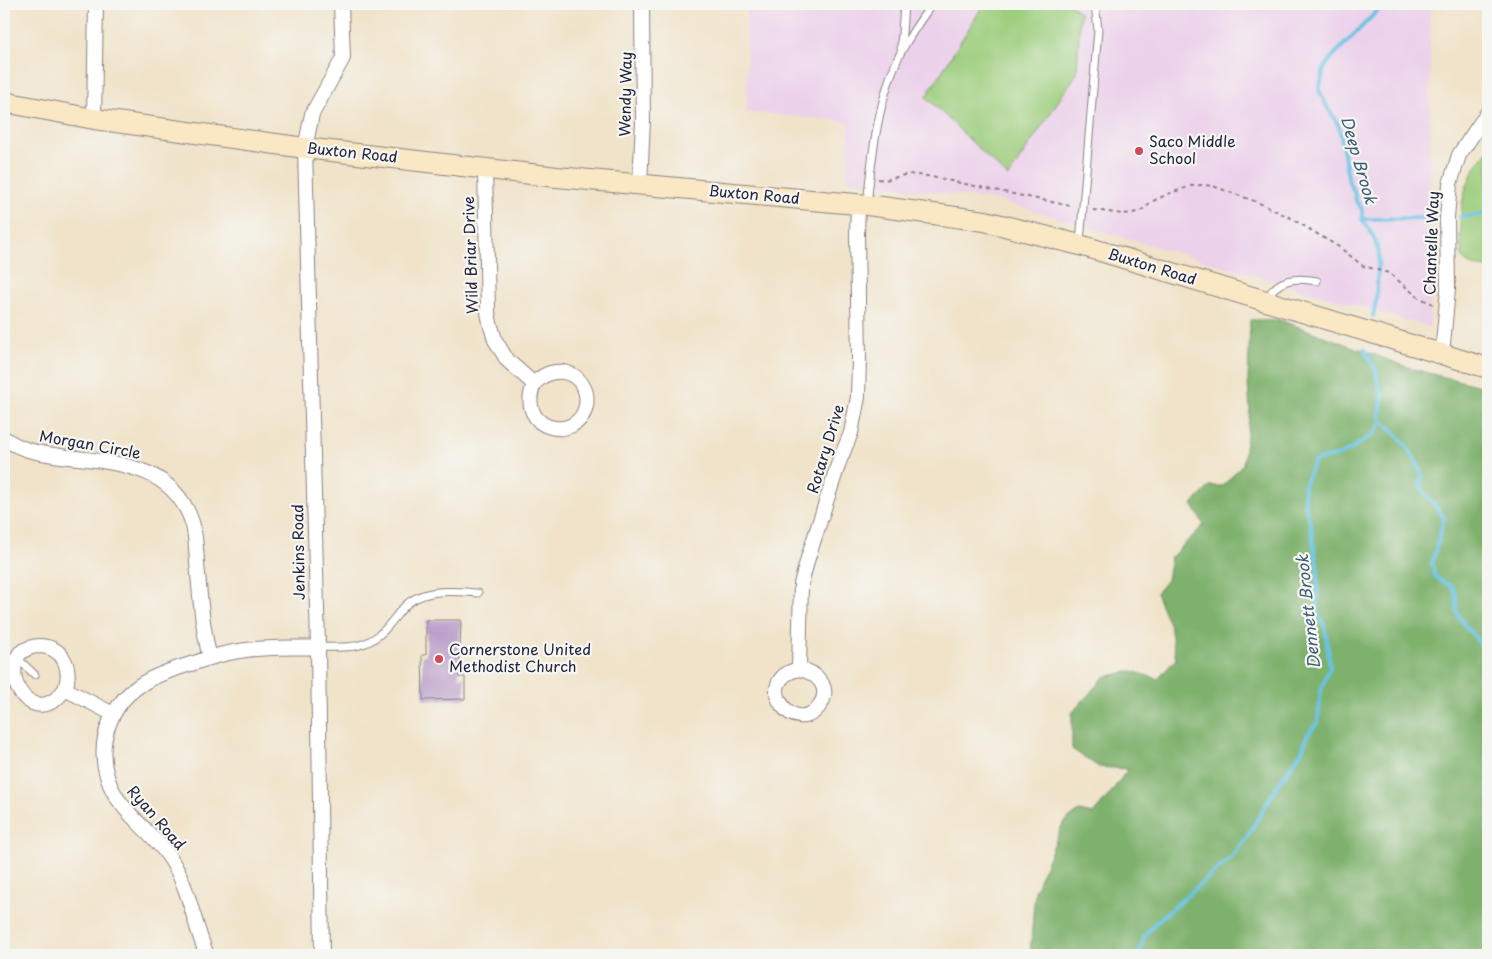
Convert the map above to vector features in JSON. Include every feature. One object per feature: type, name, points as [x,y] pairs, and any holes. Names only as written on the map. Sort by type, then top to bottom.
[{"type":"main road","name":"Buxton Road","points":[[4,102],[94,119],[305,148],[640,184],[862,205],[985,221],[1080,245],[1488,368]]},
{"type":"street","points":[[94,119],[96,4]]},
{"type":"street","name":"Jenkins Road","points":[[322,955],[318,647],[305,148],[312,114],[343,58],[341,4]]},
{"type":"street","name":"Wendy Way","points":[[640,184],[643,122],[642,4]]},
{"type":"street","name":"Chantelle Way","points":[[1442,355],[1447,310],[1447,217],[1450,184],[1460,155],[1488,112]]},
{"type":"street","name":"Wild Briar Drive","points":[[485,168],[488,312],[490,323],[495,340],[507,360],[534,384]]},
{"type":"street","name":"Rotary Drive","points":[[799,669],[801,584],[836,471],[851,433],[858,397],[856,234],[862,205]]},
{"type":"street","points":[[557,371],[575,376],[586,391],[587,400],[581,417],[574,424],[565,428],[546,426],[532,413],[530,394],[534,384],[548,373],[557,371]]},
{"type":"street","name":"Morgan Circle","points":[[4,438],[17,447],[31,452],[110,462],[136,468],[158,478],[178,495],[187,510],[194,530],[202,613],[210,658]]},
{"type":"street","points":[[42,646],[51,648],[65,661],[68,670],[68,680],[65,689],[53,702],[44,705],[27,703],[19,698],[10,683],[11,665],[23,650],[42,646]]},
{"type":"street","name":"Ryan Road","points":[[206,955],[184,885],[173,861],[118,800],[107,777],[103,750],[108,726],[113,714],[128,694],[145,681],[158,675],[210,658],[245,650],[318,647]]},
{"type":"street","points":[[65,689],[113,714]]},
{"type":"lane","points":[[900,53],[904,4]]},
{"type":"lane","points":[[862,205],[870,178],[879,121],[893,70],[900,53],[932,4]]},
{"type":"lane","points":[[1080,245],[1098,30],[1095,4]]},
{"type":"lane","points":[[1266,301],[1274,288],[1283,282],[1302,278],[1317,281]]},
{"type":"lane","points":[[318,647],[356,646],[370,642],[388,628],[408,603],[420,596],[442,591],[478,593]]},
{"type":"lane","points":[[16,657],[35,675]]},
{"type":"path","points":[[870,178],[885,180],[908,174],[927,176],[1071,206]]},
{"type":"path","points":[[1093,210],[1123,214],[1133,213],[1142,210],[1155,200],[1190,186],[1213,186],[1257,202],[1289,217],[1338,247],[1363,266],[1389,273],[1418,297],[1447,310]]},
{"type":"shaded area","name":"Saco Middle School","points":[[746,4],[1430,4],[1430,327],[1000,201],[847,180],[849,122],[747,112]]},
{"type":"green space","points":[[984,4],[1070,4],[1080,13],[1077,73],[1008,177],[926,97]]},
{"type":"green space","points":[[1488,150],[1488,268],[1472,266],[1463,259],[1461,251],[1461,217],[1464,196],[1470,177]]},
{"type":"green space","points":[[1250,320],[1280,320],[1413,369],[1488,388],[1488,955],[1030,955],[1035,890],[1063,823],[1079,811],[1093,814],[1128,769],[1099,767],[1072,749],[1072,713],[1104,677],[1132,671],[1158,679],[1176,659],[1170,626],[1156,593],[1167,580],[1171,557],[1204,525],[1192,504],[1210,486],[1223,486],[1243,464],[1250,410],[1248,383]]},
{"type":"building","name":"Cornerstone United Methodist Church","points":[[426,620],[461,620],[459,677],[465,677],[465,699],[423,700],[422,655],[426,655]]},
{"type":"waterway","name":"Deep Brook","points":[[1373,316],[1376,301],[1379,253],[1373,236],[1362,219],[1362,209],[1356,201],[1354,191],[1349,183],[1339,126],[1319,90],[1324,69],[1332,57],[1384,4]]},
{"type":"waterway","points":[[1460,217],[1488,214]]},
{"type":"waterway","points":[[1362,219],[1434,218]]},
{"type":"waterway","name":"Deep Brook","points":[[1364,349],[1376,371],[1379,390],[1383,395],[1380,414],[1382,422],[1400,438],[1411,453],[1422,475],[1420,486],[1444,518],[1432,564],[1435,576],[1454,590],[1457,613],[1485,651],[1488,661]]},
{"type":"waterway","name":"Dennett Brook","points":[[1139,955],[1144,937],[1155,923],[1231,858],[1247,837],[1277,786],[1302,751],[1308,734],[1318,722],[1321,690],[1330,667],[1325,627],[1317,612],[1318,573],[1311,526],[1305,506],[1304,485],[1314,462],[1348,451],[1374,434],[1382,422]]},
{"type":"place","name":"Saco Middle School","points":[[1139,151]]},
{"type":"place","name":"Cornerstone United Methodist Church","points":[[439,659]]}]
